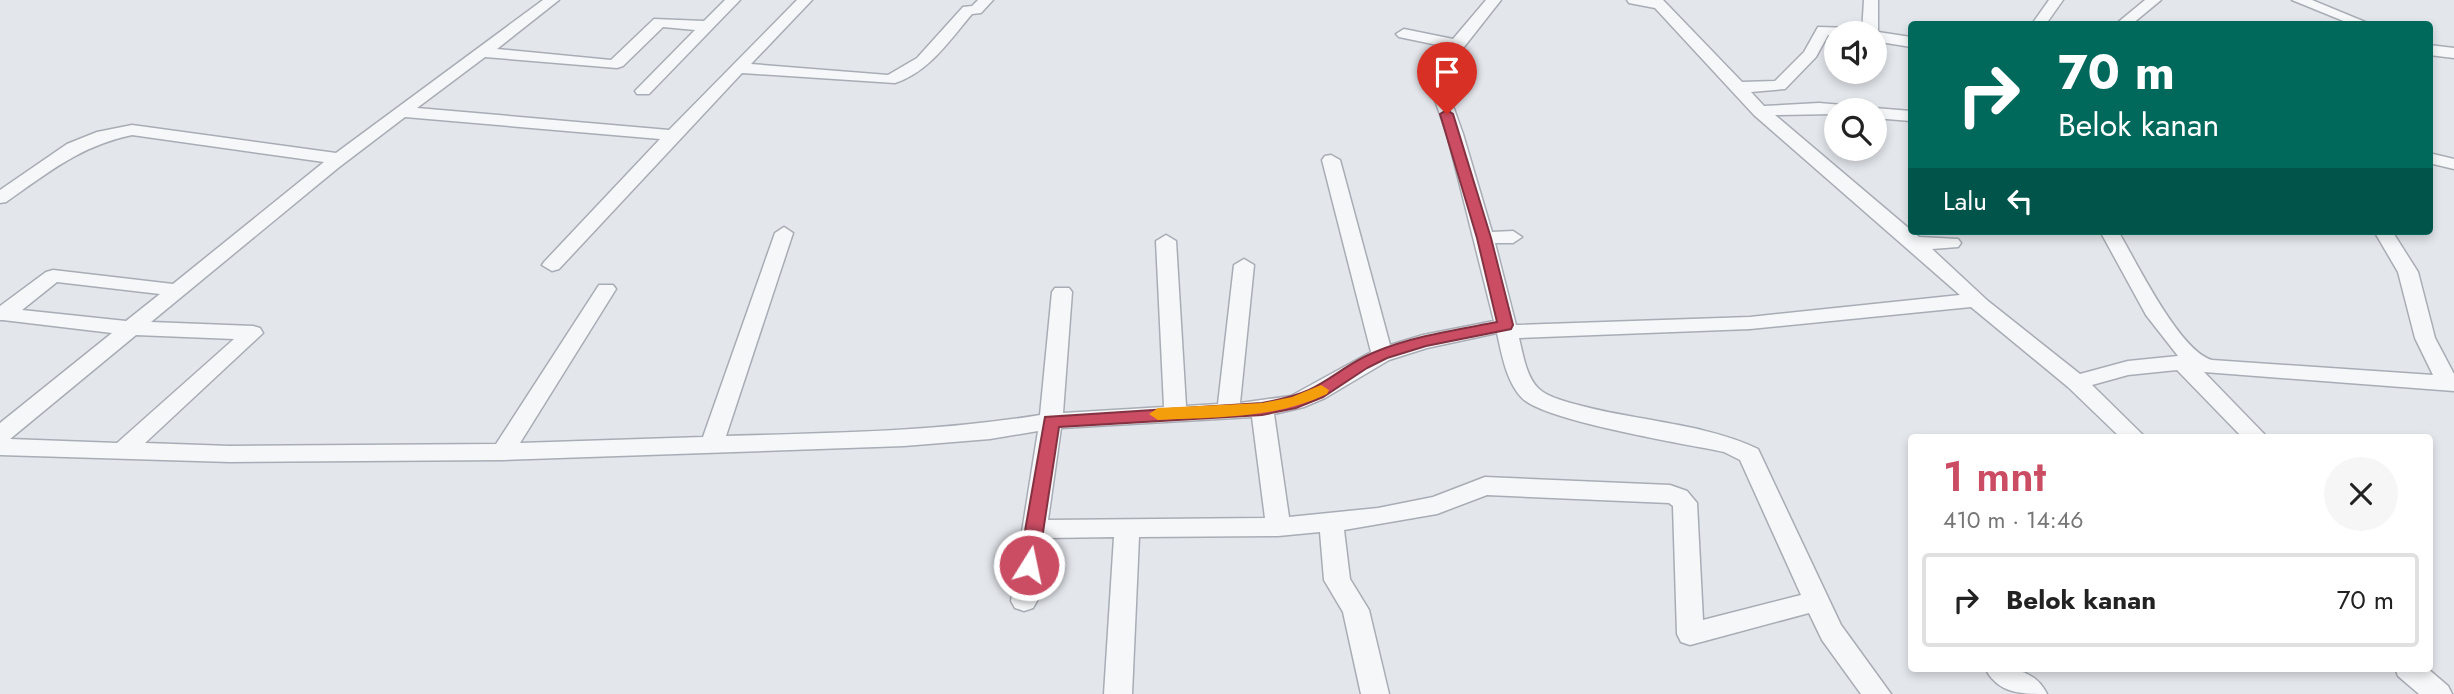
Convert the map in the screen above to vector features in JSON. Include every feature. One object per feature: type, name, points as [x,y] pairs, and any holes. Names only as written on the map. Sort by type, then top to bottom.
[{"type":"street","points":[[525,0],[551,1]]},
{"type":"street","points":[[643,91],[733,0]]},
{"type":"street","points":[[748,51],[794,0]]},
{"type":"street","points":[[552,265],[673,135],[805,0]]},
{"type":"street","points":[[739,68],[889,80],[903,77],[916,67],[968,10],[976,10],[986,0]]},
{"type":"street","points":[[1494,0],[1434,75],[1438,94],[1455,134],[1515,365],[1532,395],[1559,408],[1730,445],[1750,455],[1757,476],[1831,632],[1877,694]]},
{"type":"street","points":[[1634,0],[1655,2],[1760,111],[1976,300],[2076,382],[2131,434]]},
{"type":"street","points":[[1871,0],[1872,21]]},
{"type":"street","points":[[2041,21],[2056,0]]},
{"type":"street","points":[[2127,21],[2154,0]]},
{"type":"street","points":[[2300,0],[2354,21]]},
{"type":"street","points":[[5,427],[340,159],[551,1]]},
{"type":"street","points":[[482,52],[611,63],[659,22],[707,26]]},
{"type":"street","points":[[1738,88],[1773,88],[1782,84],[1811,54],[1824,30]]},
{"type":"street","points":[[1404,34],[1457,44]]},
{"type":"street","points":[[1887,38],[1908,41]]},
{"type":"street","points":[[2433,50],[2454,53]]},
{"type":"street","points":[[1760,111],[1824,109]]},
{"type":"street","points":[[402,112],[673,135]]},
{"type":"street","points":[[1887,114],[1908,116]]},
{"type":"street","points":[[0,198],[73,148],[103,136],[132,130],[340,159]]},
{"type":"street","points":[[2433,159],[2454,163]]},
{"type":"street","points":[[1331,160],[1382,355]]},
{"type":"street","points":[[712,443],[784,233]]},
{"type":"street","points":[[2111,235],[2156,315],[2188,363],[2253,434]]},
{"type":"street","points":[[2385,235],[2408,272],[2425,338],[2451,384]]},
{"type":"street","points":[[1484,238],[1513,237]]},
{"type":"street","points":[[1166,241],[1175,413]]},
{"type":"street","points":[[1913,243],[1951,243]]},
{"type":"street","points":[[1228,409],[1244,265]]},
{"type":"street","points":[[121,452],[253,333],[129,328],[3,314],[53,276],[176,290]]},
{"type":"street","points":[[503,452],[606,289]]},
{"type":"street","points":[[1024,601],[1051,421],[1062,292]]},
{"type":"street","points":[[0,447],[230,454],[503,452],[904,438],[990,431],[1051,421],[1262,409],[1296,402],[1317,393],[1382,355],[1423,342],[1506,329],[1750,323],[1976,300]]},
{"type":"street","points":[[2076,382],[2128,369],[2188,363],[2211,367],[2451,384]]},
{"type":"street","points":[[1262,409],[1278,527]]},
{"type":"street","points":[[1035,529],[1278,527],[1331,522],[1378,517],[1437,505],[1485,486],[1670,494],[1685,503],[1690,634],[1817,601]]},
{"type":"street","points":[[1331,522],[1337,580],[1356,610],[1375,694]]},
{"type":"street","points":[[1118,694],[1127,529]]},
{"type":"street","points":[[2003,672],[2033,694]]},
{"type":"street","points":[[2413,672],[2438,694]]},
{"type":"slow traffic","points":[[1158,414],[1262,409],[1296,402],[1321,390]]},
{"type":"route","points":[[1029,565],[1051,421],[1262,409],[1296,402],[1317,393],[1382,355],[1423,342],[1505,325],[1484,238],[1447,114]]}]
